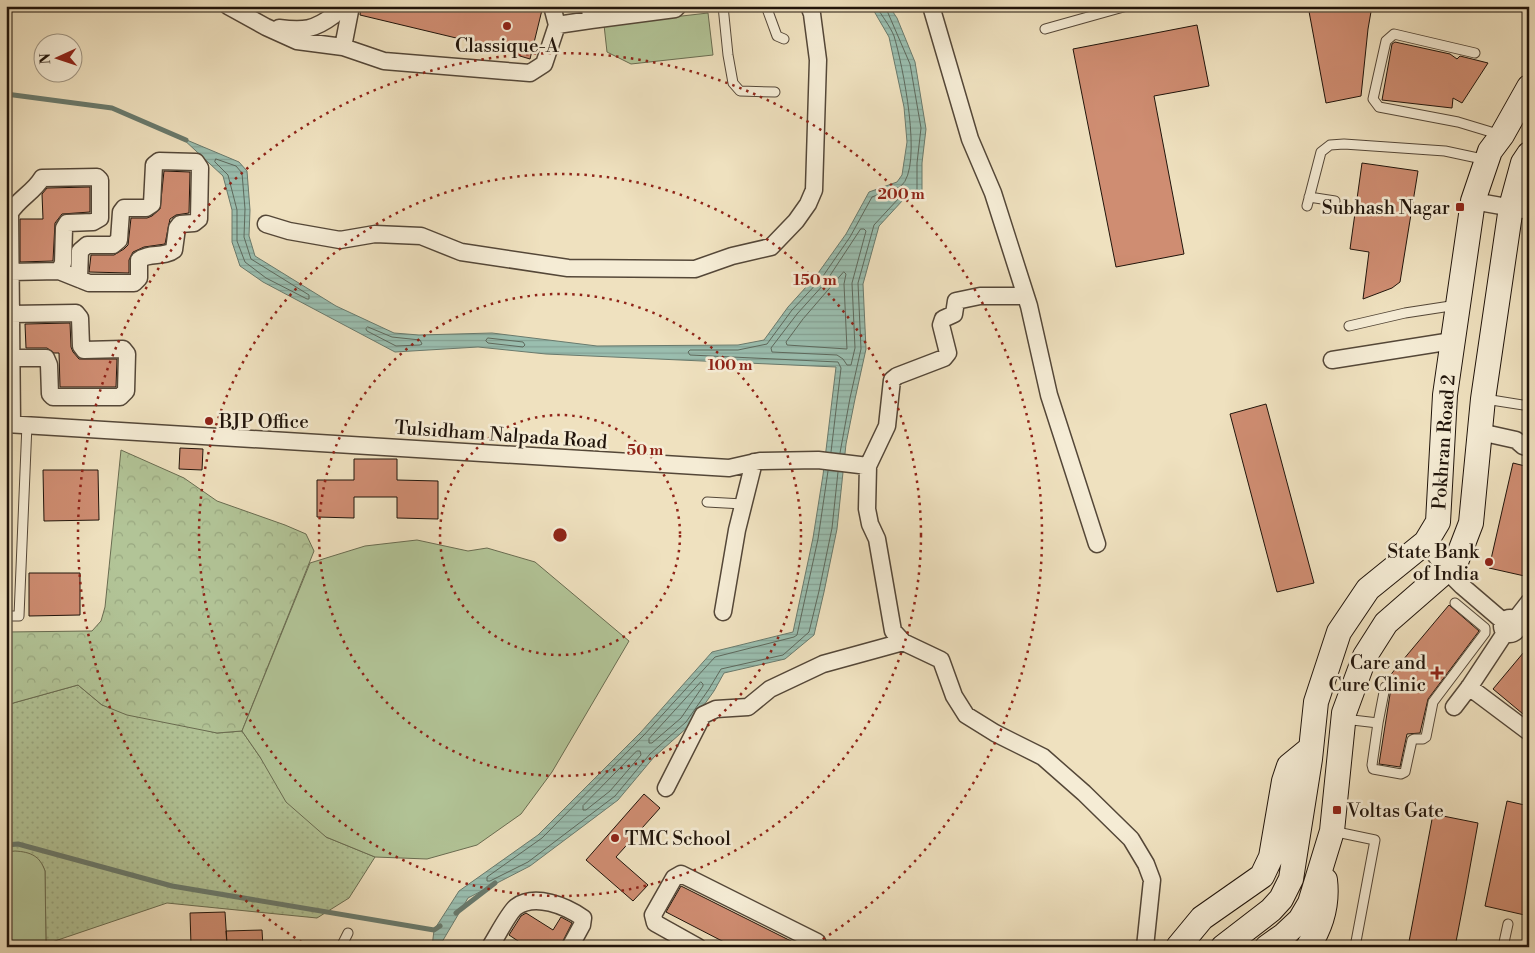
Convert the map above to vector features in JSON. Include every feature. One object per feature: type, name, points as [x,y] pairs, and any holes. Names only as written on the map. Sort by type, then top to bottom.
[{"type":"main road","name":"Pokhran Road 2","points":[[1222,947],[1271,910],[1281,900],[1291,879],[1316,702],[1339,632],[1368,589],[1426,542],[1438,522],[1444,394],[1472,201],[1490,151],[1502,135],[1529,87]]},
{"type":"main road","name":"Pokhran Road 2","points":[[1276,941],[1300,920],[1310,903],[1332,831],[1344,712],[1365,656],[1386,623],[1456,562],[1471,523],[1483,399],[1520,209],[1523,163],[1529,154]]},
{"type":"main road","points":[[1184,940],[1202,918],[1262,876],[1271,857],[1284,781],[1289,766],[1311,748]]},
{"type":"main road","points":[[1306,782],[1337,785]]},
{"type":"main road","points":[[1308,947],[1318,930],[1324,911],[1325,884],[1322,864]]},
{"type":"street","points":[[228,6],[297,42],[343,47],[384,60],[530,73],[544,64],[557,25],[552,6]]},
{"type":"street","points":[[266,27],[298,30],[320,25],[334,15],[335,6]]},
{"type":"street","points":[[343,47],[351,6]]},
{"type":"street","points":[[557,25],[590,13],[675,9],[678,6]]},
{"type":"street","points":[[266,224],[289,231],[340,240],[375,234],[421,236],[460,252],[568,268],[695,269],[732,256],[771,247],[796,221],[808,204],[814,190],[818,60],[810,6]]},
{"type":"street","points":[[932,6],[970,139],[993,193],[1026,296],[1049,395],[1097,544]]},
{"type":"street","points":[[10,272],[59,271],[79,279],[89,283],[134,283],[139,278],[139,260],[144,256],[169,254],[174,250],[177,228],[180,224],[194,223],[199,219],[200,168],[196,162],[159,161],[154,165],[152,204],[146,208],[124,208],[121,212],[119,240],[113,245],[87,245],[80,251],[79,279]]},
{"type":"street","points":[[15,424],[11,358],[10,213],[15,205],[38,185],[42,178],[97,177],[100,180],[100,218],[93,222],[67,223],[64,228],[63,264],[59,271]]},
{"type":"street","points":[[1472,201],[1520,209]]},
{"type":"street","points":[[1026,296],[980,296],[956,301],[954,314],[943,319],[941,325],[948,353],[944,358],[897,376],[892,380],[887,426],[868,466],[866,509],[877,539],[893,631],[903,642],[942,660],[954,696],[966,715],[995,733],[1043,757],[1084,793],[1131,839],[1146,864],[1152,880],[1145,947]]},
{"type":"street","points":[[11,314],[76,313],[80,318],[81,346],[84,350],[123,349],[127,354],[126,391],[120,397],[53,397],[50,394],[49,365],[46,358],[11,358]]},
{"type":"street","points":[[1332,360],[1452,341]]},
{"type":"street","name":"Tulsidham Nalpada Road","points":[[15,424],[729,468],[754,462],[818,460],[868,466]]},
{"type":"street","points":[[1480,432],[1516,440],[1529,448]]},
{"type":"street","points":[[723,612],[736,530],[754,462]]},
{"type":"street","points":[[1426,542],[1446,571],[1508,625]]},
{"type":"street","points":[[1454,706],[1469,687],[1508,625],[1529,602]]},
{"type":"street","points":[[666,788],[703,715],[716,709],[748,708],[770,689],[823,664],[903,642]]},
{"type":"street","points":[[1469,687],[1529,732]]},
{"type":"street","points":[[698,947],[655,923],[653,915],[674,878],[681,874],[817,942],[819,947]]},
{"type":"street","points":[[490,947],[514,908],[527,902],[540,902],[558,904],[583,918],[582,925],[570,947]]},
{"type":"lane","points":[[723,6],[733,83],[740,90],[775,92]]},
{"type":"lane","points":[[766,6],[777,36],[784,39]]},
{"type":"lane","points":[[1045,29],[1127,6]]},
{"type":"lane","points":[[1475,52],[1394,34],[1386,41],[1373,99],[1379,107],[1458,122],[1502,135]]},
{"type":"lane","points":[[1335,201],[1308,201],[1321,152],[1330,145],[1344,144],[1436,150],[1488,160]]},
{"type":"lane","points":[[1348,326],[1405,313],[1457,305]]},
{"type":"lane","points":[[1483,399],[1529,406]]},
{"type":"lane","points":[[6,616],[19,616],[15,424]]},
{"type":"lane","points":[[707,502],[743,504]]},
{"type":"lane","points":[[1385,687],[1372,765],[1373,769],[1401,774],[1405,772],[1412,740],[1414,738],[1423,739],[1426,737],[1433,702],[1485,633],[1485,628],[1455,603]]},
{"type":"lane","points":[[1344,719],[1378,723]]},
{"type":"lane","points":[[1332,831],[1375,840],[1355,947]]},
{"type":"lane","points":[[1503,947],[1508,924]]},
{"type":"lane","points":[[341,947],[348,933]]},
{"type":"green space","points":[[708,13],[713,55],[631,64],[607,52],[604,25]]},
{"type":"green space","points":[[121,450],[184,478],[217,501],[306,534],[314,551],[242,731],[217,733],[127,715],[102,705],[78,685],[6,705],[6,632],[92,631],[101,621],[105,607]]},
{"type":"green space","points":[[417,540],[468,551],[487,548],[535,562],[629,641],[552,772],[521,814],[477,845],[427,859],[375,857],[326,837],[286,802],[260,757],[242,731],[310,563],[365,546]]},
{"type":"green space","points":[[78,685],[102,705],[217,733],[242,731],[260,757],[326,837],[375,857],[349,898],[317,918],[167,903],[46,944],[45,871],[35,857],[25,853],[6,852],[6,705]]},
{"type":"green space","points":[[6,852],[26,852],[38,858],[45,871],[46,944],[6,945]]},
{"type":"water","points":[[871,6],[889,6],[897,18],[915,62],[926,129],[922,163],[922,197],[903,200],[879,226],[863,284],[866,349],[846,444],[837,529],[814,635],[785,659],[724,673],[714,691],[689,726],[654,757],[618,800],[530,866],[468,898],[439,947],[432,947],[434,930],[459,891],[538,835],[641,732],[712,652],[793,632],[813,538],[823,475],[836,367],[546,354],[478,347],[395,352],[263,282],[240,266],[232,242],[232,210],[223,176],[182,138],[239,162],[247,171],[250,210],[249,236],[255,256],[336,306],[394,333],[419,335],[492,333],[597,346],[738,345],[764,340],[788,307],[816,276],[846,234],[869,192],[897,182],[902,175],[907,142],[904,107],[889,37]]},
{"type":"building","points":[[361,6],[525,6],[542,10],[530,59],[473,42],[360,15]]},
{"type":"building","points":[[1308,6],[1372,6],[1361,96],[1326,103]]},
{"type":"building","points":[[1197,25],[1209,86],[1154,96],[1184,254],[1116,267],[1073,49]]},
{"type":"building","points":[[1395,42],[1450,54],[1457,59],[1460,56],[1488,63],[1462,103],[1453,98],[1452,108],[1382,100],[1392,44]]},
{"type":"building","points":[[1362,163],[1418,171],[1400,282],[1392,288],[1363,299],[1369,252],[1350,249]]},
{"type":"building","points":[[164,171],[190,172],[189,213],[176,215],[170,219],[165,244],[144,247],[133,252],[129,260],[129,273],[89,272],[91,255],[114,255],[128,245],[131,218],[147,218],[160,209]]},
{"type":"building","points":[[90,187],[90,212],[62,214],[55,223],[53,261],[20,262],[20,219],[43,219],[42,194],[47,188]]},
{"type":"building","points":[[70,323],[71,347],[79,359],[117,359],[116,387],[60,387],[59,353],[54,353],[47,348],[26,348],[25,324]]},
{"type":"building","points":[[1266,404],[1314,583],[1277,592],[1230,414]]},
{"type":"building","points":[[180,448],[203,449],[202,470],[179,469]]},
{"type":"building","points":[[354,459],[397,459],[397,480],[438,481],[438,519],[397,518],[397,497],[354,497],[354,518],[317,517],[317,480],[354,480]]},
{"type":"building","points":[[1513,463],[1529,467],[1529,577],[1489,568]]},
{"type":"building","points":[[43,470],[98,470],[99,520],[44,521]]},
{"type":"building","points":[[29,573],[80,573],[80,615],[29,616]]},
{"type":"building","points":[[1449,605],[1479,631],[1428,699],[1420,733],[1407,734],[1400,767],[1379,764],[1391,688],[1387,679]]},
{"type":"building","points":[[1529,646],[1529,719],[1493,689]]},
{"type":"building","points":[[644,794],[660,808],[616,857],[648,885],[633,901],[586,860]]},
{"type":"building","points":[[1507,801],[1529,806],[1529,916],[1485,906]]},
{"type":"building","points":[[1433,814],[1478,823],[1465,895],[1455,947],[1408,947]]},
{"type":"building","points":[[681,886],[803,947],[734,947],[724,942],[666,912]]},
{"type":"building","points":[[225,912],[227,943],[191,945],[190,913]]},
{"type":"building","points":[[526,913],[553,930],[561,917],[572,923],[560,947],[527,947],[509,935],[521,916]]},
{"type":"building","points":[[262,930],[263,947],[227,947],[226,931]]},
{"type":"waterway","points":[[6,94],[112,108],[186,140]]},
{"type":"waterway","points":[[6,845],[18,844],[172,886],[434,930],[440,926]]},
{"type":"waterway","points":[[456,913],[495,883]]},
{"type":"place","name":"Classique-A","points":[[507,26]]},
{"type":"place","name":"Subhash Nagar","points":[[1460,207]]},
{"type":"place","name":"BJP Office","points":[[209,421]]},
{"type":"place","name":"State Bank of India","points":[[1489,562]]},
{"type":"place","name":"Care and Cure Clinic","points":[[1437,673]]},
{"type":"place","name":"Voltas Gate","points":[[1337,810]]},
{"type":"place","name":"TMC School","points":[[615,838]]}]
